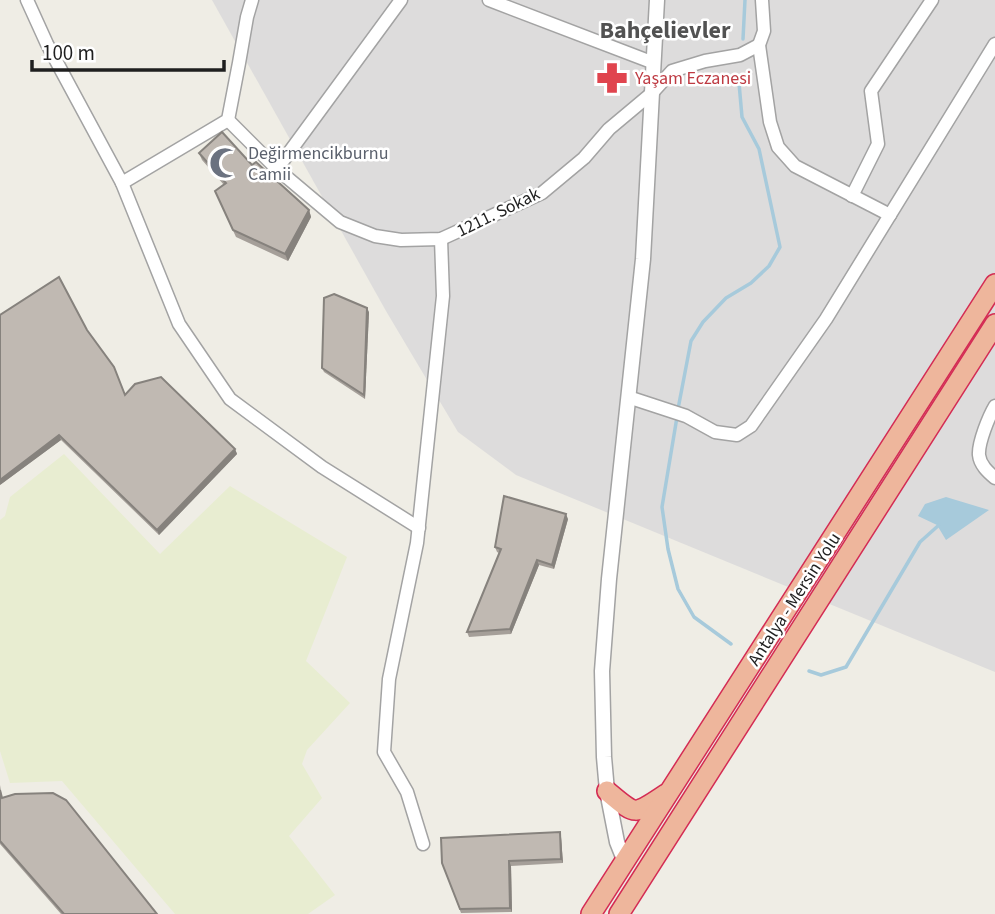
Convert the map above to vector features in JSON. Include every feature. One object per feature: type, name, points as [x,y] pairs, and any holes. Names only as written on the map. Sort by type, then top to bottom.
[{"type":"highway","name":"Antalya - Mersin Yolu","points":[[591,914],[995,284]]},
{"type":"highway","name":"Antalya - Mersin Yolu","points":[[618,914],[995,324]]},
{"type":"highway","points":[[607,792],[629,810],[635,811],[643,809],[672,789]]},
{"type":"highway","points":[[625,862],[643,876]]},
{"type":"street","points":[[27,0],[47,44],[122,183],[179,324],[230,399],[322,467],[419,528]]},
{"type":"street","points":[[122,183],[228,120],[252,0]]},
{"type":"street","points":[[277,169],[401,0]]},
{"type":"street","points":[[489,0],[654,63]]},
{"type":"street","points":[[625,862],[617,842],[607,792],[602,671],[643,259],[657,0]]},
{"type":"street","points":[[762,0],[764,31],[759,45],[770,122],[778,147],[795,166],[890,215]]},
{"type":"street","points":[[852,195],[878,144],[870,91],[932,0]]},
{"type":"street","points":[[628,397],[686,416],[715,432],[737,435],[751,426],[826,319],[995,44]]},
{"type":"street","name":"1211. Sokak","points":[[228,120],[277,169],[340,222],[374,236],[401,240],[441,239],[542,193],[584,158],[609,129],[652,93],[672,71],[705,61],[740,55],[759,45]]},
{"type":"street","points":[[423,844],[407,792],[384,752],[389,680],[419,528],[443,296],[441,239]]},
{"type":"street","points":[[995,406],[986,422],[979,454],[986,470],[995,478]]},
{"type":"shaded area","points":[[212,0],[995,0],[995,672],[516,475],[458,432],[386,311]]},
{"type":"green space","points":[[64,454],[160,554],[230,486],[347,557],[306,661],[350,703],[307,750],[302,764],[322,798],[289,836],[335,895],[308,914],[175,914],[62,781],[10,783],[0,751],[0,520],[5,516],[10,497]]},
{"type":"water","points":[[946,497],[989,510],[946,540],[937,525],[918,516],[925,504]]},
{"type":"building","points":[[222,132],[252,165],[256,162],[309,210],[285,254],[233,230],[215,191],[226,183],[199,153]]},
{"type":"building","points":[[59,277],[87,330],[114,367],[125,395],[135,384],[161,377],[235,449],[157,530],[59,435],[0,480],[0,315]]},
{"type":"building","points":[[334,294],[367,308],[364,395],[322,368],[324,298]]},
{"type":"building","points":[[504,496],[566,514],[552,565],[537,560],[510,629],[467,632],[501,549],[495,547]]},
{"type":"building","points":[[0,790],[2,798],[15,794],[53,793],[66,800],[157,914],[64,914],[0,841]]},
{"type":"building","points":[[560,832],[561,859],[509,861],[510,908],[460,909],[442,863],[441,838]]},
{"type":"waterway","points":[[743,39],[745,0]]},
{"type":"waterway","points":[[678,409],[691,341],[703,322],[726,298],[751,283],[769,266],[780,247],[759,149],[742,117],[739,83]]},
{"type":"waterway","points":[[677,417],[662,507],[668,549],[678,589],[694,617],[731,644]]},
{"type":"waterway","points":[[809,671],[821,675],[846,667],[920,542],[939,525]]},
{"type":"place","name":"Yaşam Eczanesi","points":[[612,78]]},
{"type":"place","name":"Değirmencikburnu Camii","points":[[225,163]]},
{"type":"district","name":"Bahçelievler","points":[[665,30]]}]
